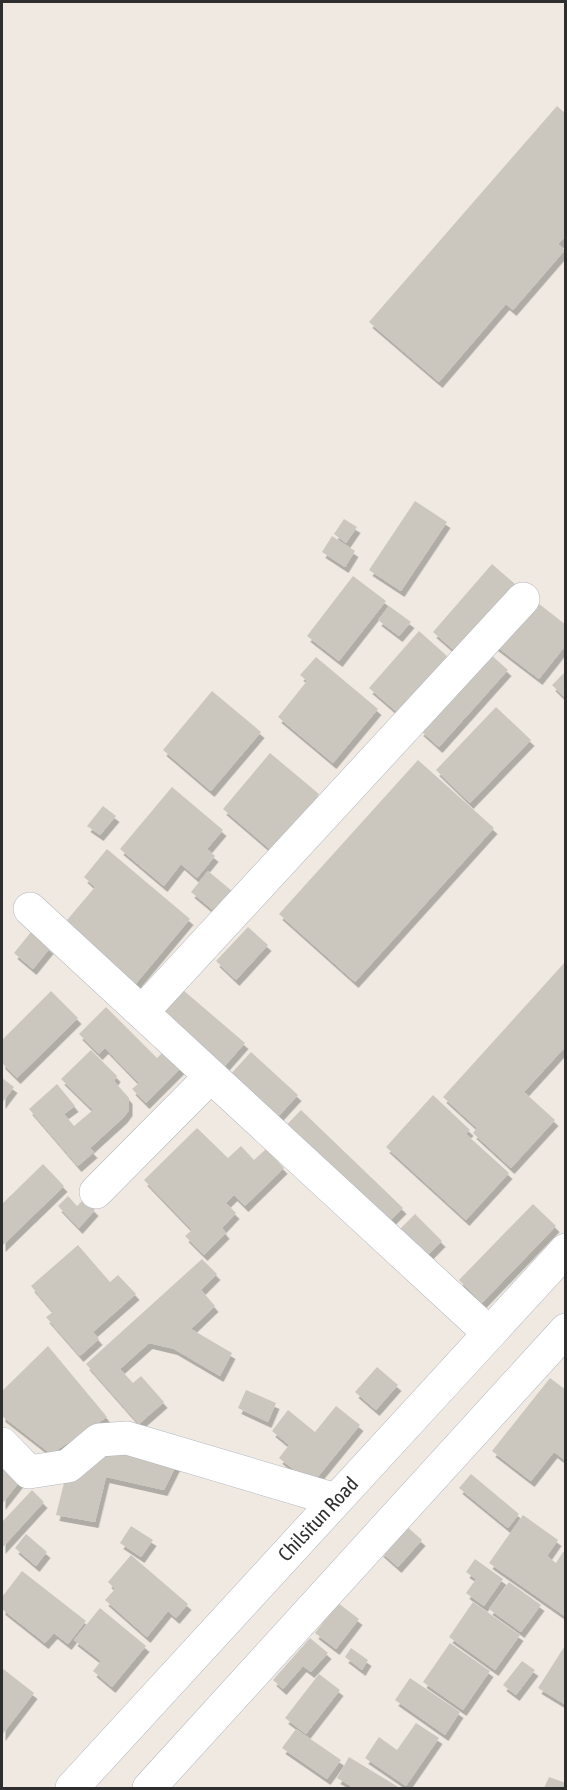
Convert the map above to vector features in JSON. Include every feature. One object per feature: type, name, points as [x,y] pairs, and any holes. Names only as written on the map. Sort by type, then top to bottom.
[{"type":"street","points":[[142,1012],[523,599]]},
{"type":"street","points":[[30,909],[489,1333]]},
{"type":"street","points":[[96,1192],[211,1076]]},
{"type":"street","name":"Chilsitun Road","points":[[72,1788],[566,1250]]},
{"type":"street","points":[[149,1788],[566,1330]]},
{"type":"street","points":[[2,1444],[29,1472],[68,1466],[99,1440],[127,1438],[336,1500]]},
{"type":"building","points":[[557,106],[566,114],[566,236],[558,244],[565,250],[513,310],[506,304],[439,382],[369,322]]},
{"type":"building","points":[[415,501],[447,522],[401,591],[369,570]]},
{"type":"building","points":[[344,519],[357,527],[346,543],[334,534]]},
{"type":"building","points":[[332,536],[355,551],[345,567],[322,552]]},
{"type":"building","points":[[492,564],[523,591],[464,659],[433,632]]},
{"type":"building","points":[[353,576],[386,601],[339,661],[307,636]]},
{"type":"building","points":[[529,596],[566,625],[566,645],[539,679],[492,643]]},
{"type":"building","points":[[389,606],[411,622],[399,636],[378,620]]},
{"type":"building","points":[[419,631],[447,656],[397,712],[369,688]]},
{"type":"building","points":[[489,653],[508,670],[439,747],[420,730]]},
{"type":"building","points":[[316,657],[378,709],[333,763],[278,717],[307,681],[300,675]]},
{"type":"building","points":[[566,671],[566,699],[552,685]]},
{"type":"building","points":[[212,691],[261,732],[211,791],[163,750]]},
{"type":"building","points":[[496,707],[531,740],[470,803],[436,770]]},
{"type":"building","points":[[270,753],[319,794],[272,851],[223,809]]},
{"type":"building","points":[[418,760],[494,828],[355,982],[279,914]]},
{"type":"building","points":[[172,787],[223,830],[207,849],[215,856],[197,878],[181,864],[164,886],[120,849]]},
{"type":"building","points":[[103,806],[116,816],[100,835],[87,826]]},
{"type":"building","points":[[107,849],[190,919],[134,986],[62,926],[95,887],[84,877]]},
{"type":"building","points":[[208,871],[232,891],[214,911],[191,892]]},
{"type":"building","points":[[248,927],[268,945],[236,980],[216,961]]},
{"type":"building","points":[[31,932],[50,948],[33,969],[14,953]]},
{"type":"building","points":[[566,961],[566,1046],[524,1092],[555,1120],[511,1168],[473,1133],[477,1128],[443,1097]]},
{"type":"building","points":[[176,984],[245,1043],[223,1068],[154,1009]]},
{"type":"building","points":[[51,991],[78,1018],[17,1078],[2,1063],[2,1040]]},
{"type":"building","points":[[106,1007],[157,1058],[164,1051],[181,1068],[146,1103],[132,1089],[139,1083],[105,1048],[99,1054],[79,1034]]},
{"type":"building","points":[[91,1050],[117,1076],[114,1081],[129,1098],[129,1110],[90,1148],[94,1152],[78,1166],[29,1109],[57,1084],[75,1106],[64,1114],[74,1126],[93,1110],[61,1079]]},
{"type":"building","points":[[251,1052],[298,1095],[276,1119],[229,1076]]},
{"type":"building","points":[[2,1078],[14,1087],[2,1103]]},
{"type":"building","points":[[433,1095],[470,1130],[466,1134],[509,1173],[466,1220],[386,1147]]},
{"type":"building","points":[[301,1110],[403,1208],[381,1230],[280,1132]]},
{"type":"building","points":[[197,1128],[228,1158],[241,1146],[254,1160],[266,1149],[284,1168],[245,1206],[234,1195],[226,1203],[236,1213],[222,1228],[226,1233],[204,1255],[185,1236],[192,1230],[144,1180]]},
{"type":"building","points":[[43,1164],[64,1186],[2,1246],[2,1204]]},
{"type":"building","points":[[68,1196],[77,1206],[84,1199],[95,1210],[79,1228],[58,1206]]},
{"type":"building","points":[[533,1204],[556,1226],[482,1303],[459,1280]]},
{"type":"building","points":[[415,1214],[442,1241],[422,1261],[395,1234]]},
{"type":"building","points":[[78,1245],[110,1282],[118,1275],[136,1294],[93,1332],[99,1339],[80,1356],[46,1317],[53,1312],[31,1286]]},
{"type":"building","points":[[202,1259],[217,1274],[201,1290],[215,1306],[191,1329],[232,1353],[220,1376],[174,1349],[149,1343],[120,1369],[133,1383],[141,1376],[164,1402],[139,1424],[86,1364]]},
{"type":"building","points":[[48,1346],[107,1417],[51,1454],[2,1416],[2,1391]]},
{"type":"building","points":[[377,1367],[398,1385],[376,1410],[355,1392]]},
{"type":"building","points":[[550,1378],[566,1390],[566,1461],[554,1452],[531,1481],[492,1451]]},
{"type":"building","points":[[246,1390],[276,1403],[268,1422],[238,1408]]},
{"type":"building","points":[[336,1406],[360,1425],[312,1484],[279,1458],[289,1445],[272,1431],[288,1410],[315,1432]]},
{"type":"building","points":[[99,1448],[177,1464],[164,1490],[106,1477],[95,1522],[56,1515],[67,1471]]},
{"type":"building","points":[[2,1458],[24,1476],[2,1504]]},
{"type":"building","points":[[471,1474],[519,1514],[508,1528],[459,1488]]},
{"type":"building","points":[[32,1490],[44,1502],[2,1548],[2,1522]]},
{"type":"building","points":[[523,1515],[558,1540],[547,1556],[556,1563],[563,1552],[566,1553],[566,1617],[489,1563]]},
{"type":"building","points":[[404,1524],[422,1540],[398,1567],[380,1551]]},
{"type":"building","points":[[131,1526],[153,1540],[141,1557],[120,1543]]},
{"type":"building","points":[[26,1534],[47,1552],[36,1566],[15,1548]]},
{"type":"building","points":[[131,1555],[188,1604],[176,1618],[168,1611],[147,1637],[105,1600],[115,1589],[108,1582]]},
{"type":"building","points":[[475,1559],[503,1579],[484,1606],[466,1593],[476,1579],[466,1572]]},
{"type":"building","points":[[22,1571],[86,1621],[68,1644],[54,1633],[45,1643],[2,1609],[2,1597]]},
{"type":"building","points":[[509,1582],[541,1605],[521,1632],[489,1609]]},
{"type":"building","points":[[473,1602],[520,1635],[495,1670],[449,1637]]},
{"type":"building","points":[[338,1603],[359,1619],[336,1649],[315,1633]]},
{"type":"building","points":[[100,1608],[146,1646],[112,1687],[93,1671],[101,1661],[74,1640]]},
{"type":"building","points":[[310,1638],[328,1653],[311,1672],[303,1666],[283,1689],[273,1680]]},
{"type":"building","points":[[450,1643],[490,1671],[463,1710],[423,1682]]},
{"type":"building","points":[[566,1644],[566,1705],[538,1688]]},
{"type":"building","points":[[351,1648],[368,1660],[362,1670],[345,1657]]},
{"type":"building","points":[[522,1661],[535,1670],[516,1695],[503,1685]]},
{"type":"building","points":[[2,1668],[34,1693],[2,1735]]},
{"type":"building","points":[[319,1674],[340,1690],[306,1734],[285,1718]]},
{"type":"building","points":[[410,1678],[460,1712],[445,1735],[395,1700]]},
{"type":"building","points":[[416,1723],[439,1738],[406,1786],[365,1758],[379,1737],[397,1750]]},
{"type":"building","points":[[296,1729],[341,1760],[327,1779],[282,1748]]},
{"type":"building","points":[[349,1757],[400,1788],[349,1788],[351,1786],[337,1778]]},
{"type":"building","points":[[549,1777],[566,1783],[566,1788],[544,1788]]}]
